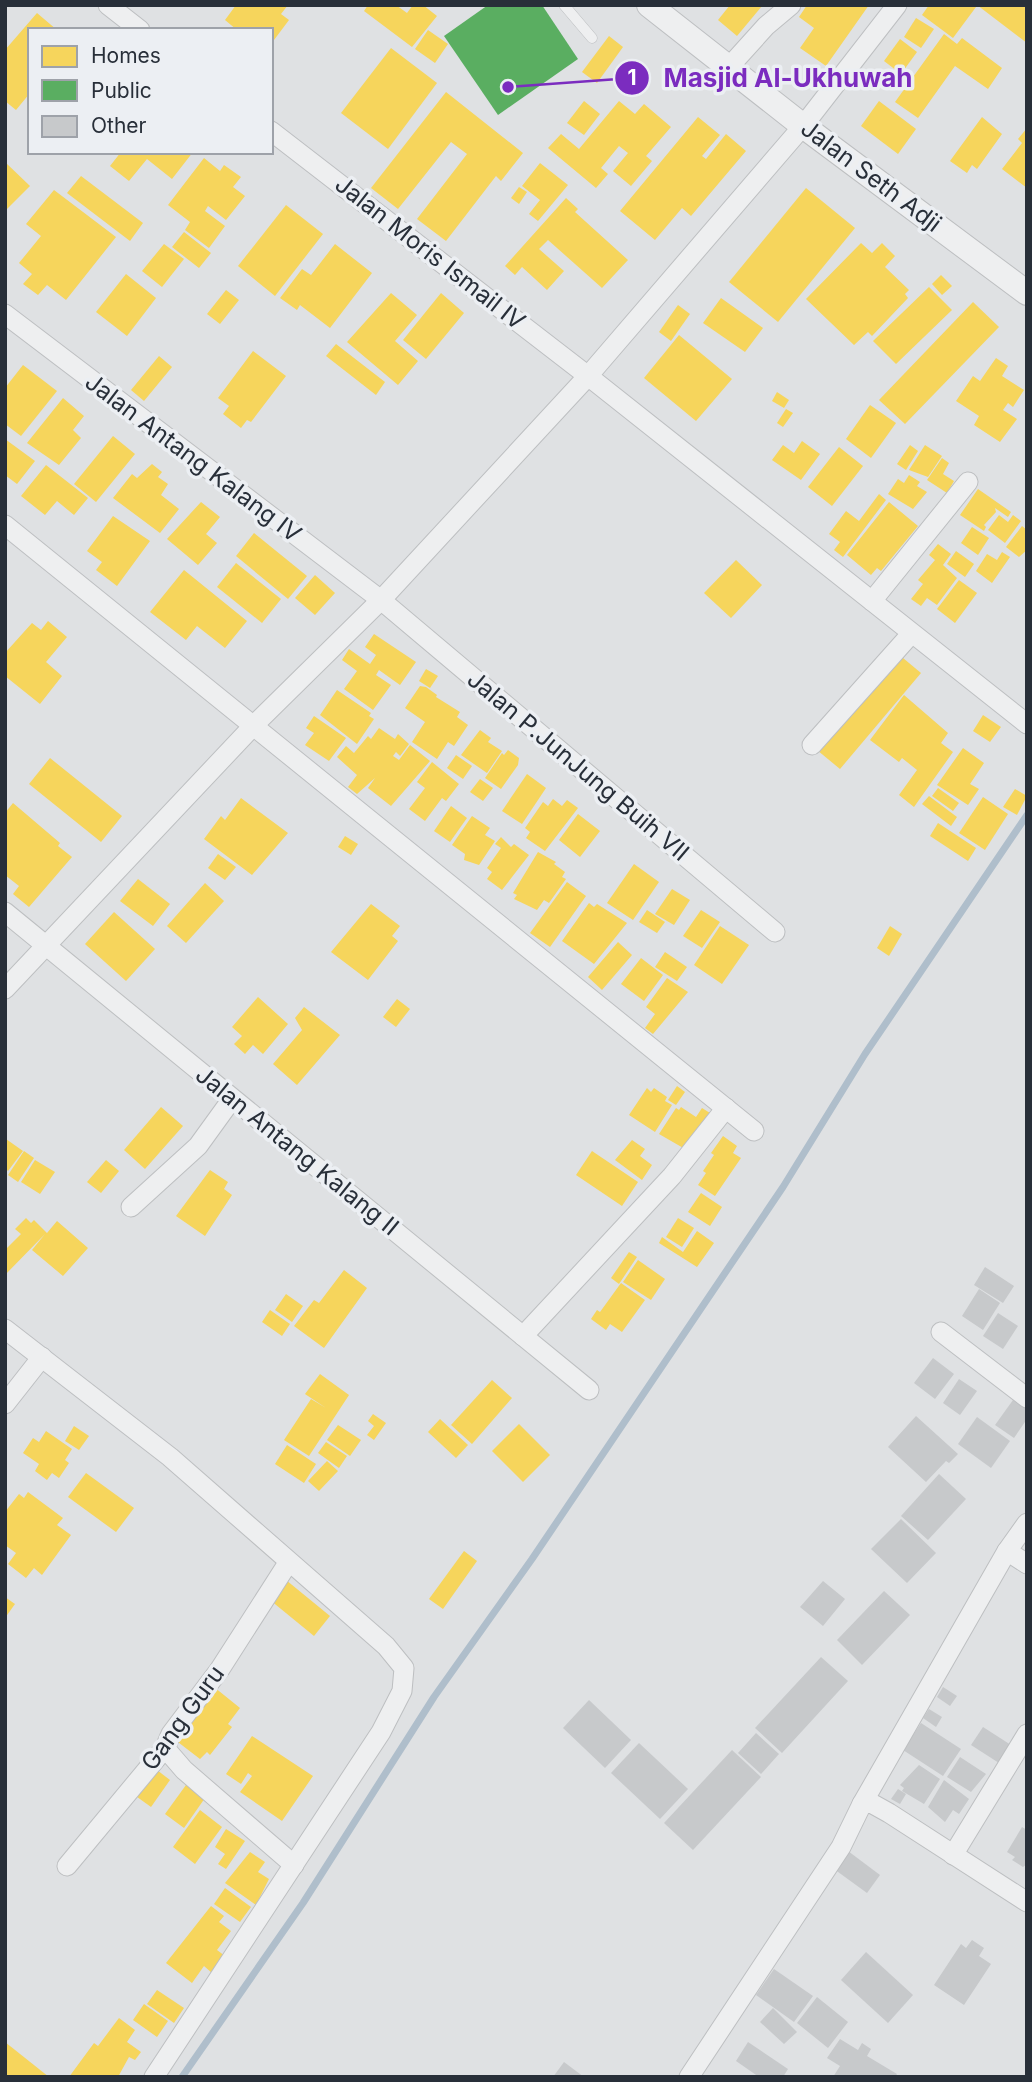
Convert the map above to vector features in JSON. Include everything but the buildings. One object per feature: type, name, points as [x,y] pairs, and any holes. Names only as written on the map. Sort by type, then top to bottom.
[{"type":"street","points":[[108,5],[137,28]]},
{"type":"street","name":"Jalan Seth Adji","points":[[649,5],[803,126],[1027,293]]},
{"type":"street","points":[[729,67],[766,26],[791,5]]},
{"type":"street","points":[[5,989],[255,724],[381,600],[589,376],[803,126],[897,5]]},
{"type":"street","name":"Jalan Moris Ismail IV","points":[[273,133],[589,376],[1027,724]]},
{"type":"street","name":"Jalan Antang Kalang IV","points":[[5,314],[381,600]]},
{"type":"street","points":[[872,601],[968,482]]},
{"type":"street","points":[[5,524],[754,1131]]},
{"type":"street","name":"Jalan P.JunJung Buih VII","points":[[381,600],[775,932]]},
{"type":"street","points":[[812,745],[911,634]]},
{"type":"street","name":"Jalan Antang Kalang II","points":[[5,912],[589,1390]]},
{"type":"street","points":[[131,1207],[198,1146],[232,1098]]},
{"type":"street","points":[[523,1336],[672,1176],[726,1108]]},
{"type":"street","points":[[5,1329],[170,1458],[398,1659],[404,1668],[404,1681],[381,1732],[153,2077]]},
{"type":"street","points":[[941,1332],[1027,1398]]},
{"type":"street","points":[[5,1404],[42,1357]]},
{"type":"street","points":[[689,2077],[841,1846],[862,1804],[1007,1551],[1027,1523]]},
{"type":"street","points":[[1007,1551],[1027,1564]]},
{"type":"street","name":"Gang Guru","points":[[67,1866],[165,1748],[171,1734],[220,1669],[288,1563]]},
{"type":"street","points":[[953,1855],[1027,1734]]},
{"type":"street","points":[[165,1748],[184,1770],[294,1865]]},
{"type":"street","points":[[862,1804],[870,1804],[889,1814],[1027,1902]]},
{"type":"lane","points":[[564,5],[592,38]]},
{"type":"waterway","points":[[182,2077],[303,1903],[434,1697],[532,1559],[783,1187],[865,1054],[1027,815]]},
{"type":"place","name":"Masjid Al-Ukhuwah","points":[[508,87]]}]
